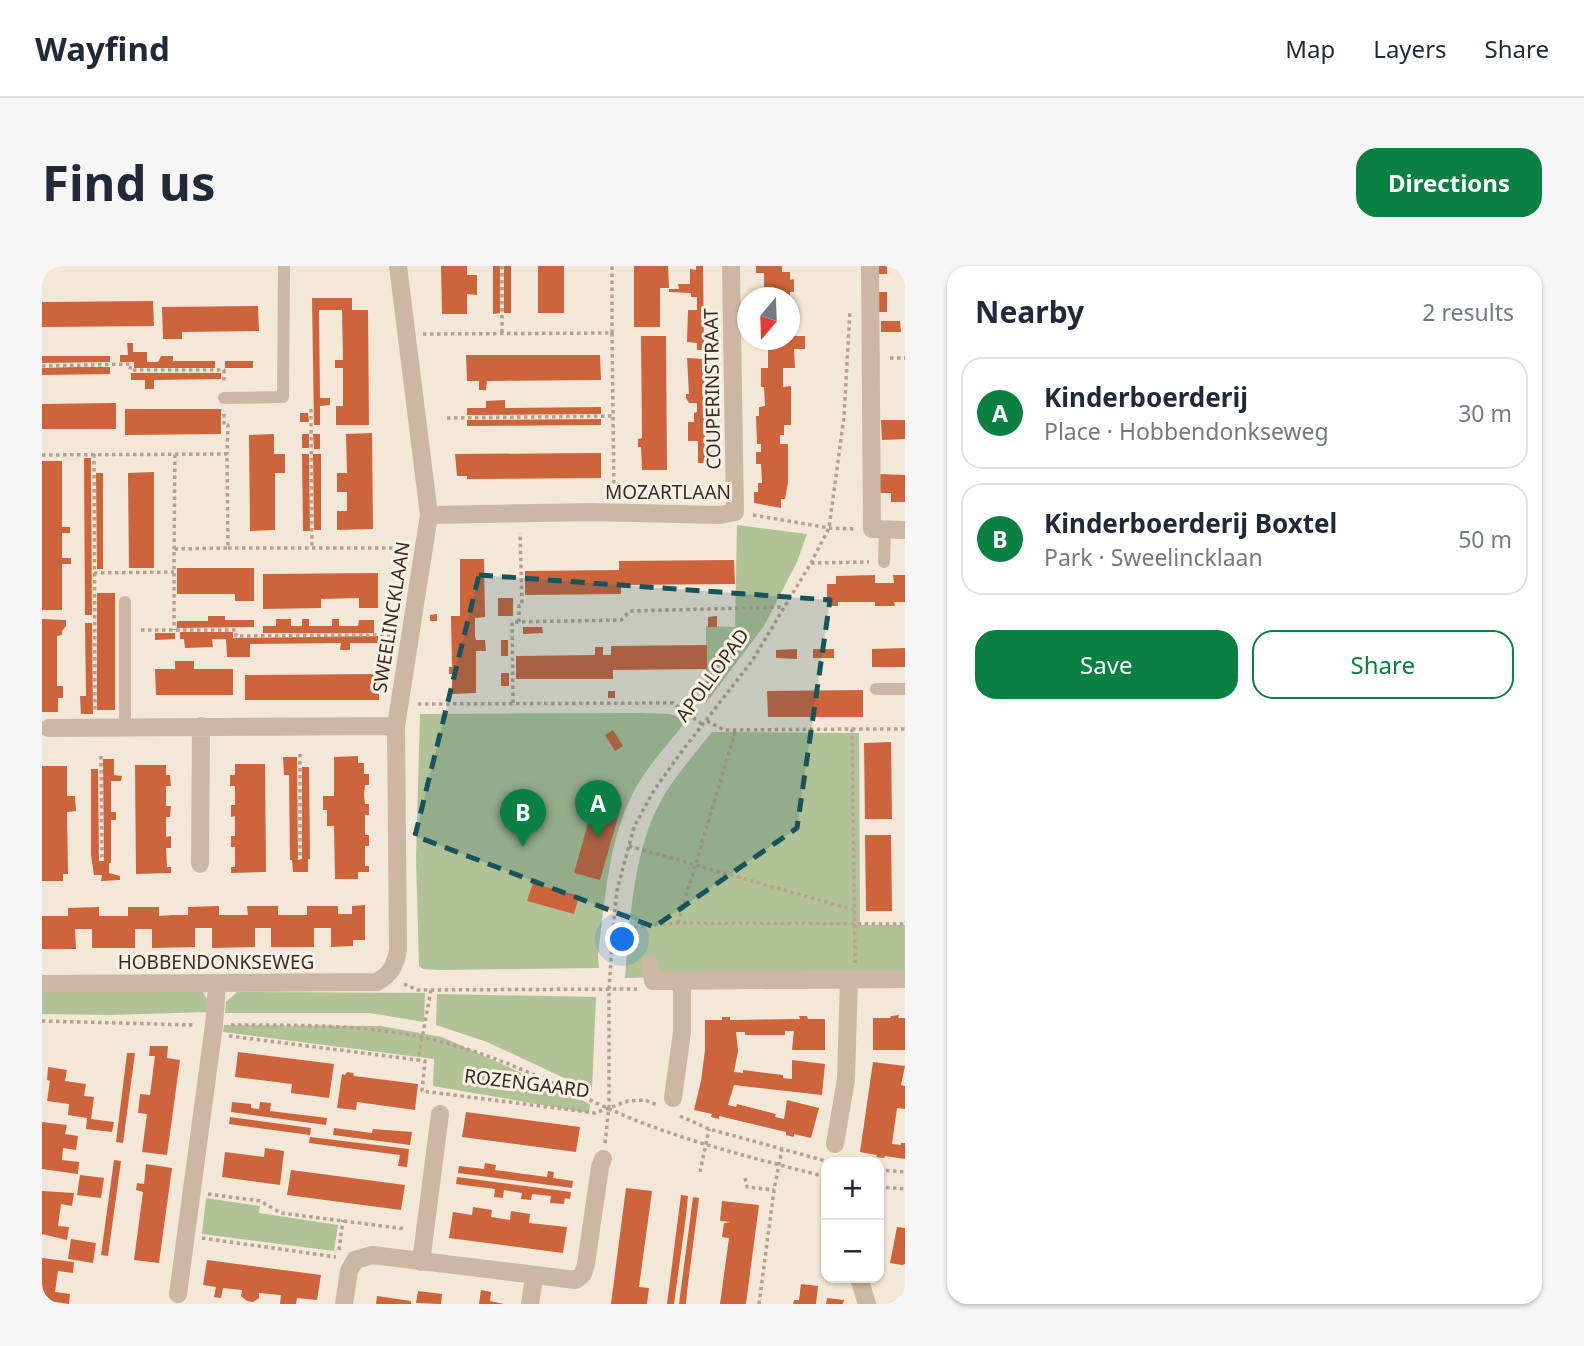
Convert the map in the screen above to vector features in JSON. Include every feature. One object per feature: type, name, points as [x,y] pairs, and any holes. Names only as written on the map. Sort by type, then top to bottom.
[{"type":"street","name":"SWEELINCKLAAN","points":[[389,975],[398,950],[396,726],[429,515],[398,266]]},
{"type":"street","name":"COUPERINSTRAAT","points":[[731,266],[734,512]]},
{"type":"street","points":[[870,266],[878,529],[905,530]]},
{"type":"street","name":"MOZARTLAAN","points":[[429,515],[720,515],[734,512]]},
{"type":"street","points":[[200,864],[201,726]]},
{"type":"street","points":[[49,728],[396,726]]},
{"type":"street","points":[[650,964],[653,981],[905,979]]},
{"type":"street","name":"HOBBENDONKSEWEG","points":[[42,984],[377,982],[389,975]]},
{"type":"street","points":[[835,1144],[846,1079],[852,979]]},
{"type":"street","points":[[669,1106],[682,1032],[681,981]]},
{"type":"street","points":[[178,1294],[214,1030],[217,984]]},
{"type":"street","points":[[421,1262],[440,1114]]},
{"type":"street","points":[[344,1304],[349,1271],[355,1260],[372,1255],[576,1280],[583,1274],[603,1159]]},
{"type":"street","points":[[530,1304],[534,1276]]},
{"type":"street","points":[[861,1283],[867,1304]]},
{"type":"lane","points":[[224,398],[283,397],[284,266]]},
{"type":"lane","points":[[878,529],[884,562]]},
{"type":"lane","points":[[125,602],[125,726]]},
{"type":"lane","points":[[876,689],[905,689]]},
{"type":"path","points":[[502,266],[502,334]]},
{"type":"path","points":[[612,266],[614,513]]},
{"type":"path","name":"APOLLOPAD","points":[[609,1107],[609,990],[613,929],[617,890],[634,827],[653,792],[679,755],[752,661],[829,528],[844,417],[850,301]]},
{"type":"path","points":[[406,334],[612,333]]},
{"type":"path","points":[[42,366],[131,364],[130,370],[224,370]]},
{"type":"path","points":[[311,409],[312,548]]},
{"type":"path","points":[[447,418],[613,416]]},
{"type":"path","points":[[42,454],[228,454],[228,548]]},
{"type":"path","points":[[94,454],[95,727]]},
{"type":"path","points":[[174,630],[175,454]]},
{"type":"path","name":"MOZARTLAAN","points":[[734,512],[829,528],[878,529]]},
{"type":"path","points":[[519,622],[519,606],[522,605],[520,513]]},
{"type":"path","points":[[174,549],[423,548]]},
{"type":"path","points":[[811,563],[884,562]]},
{"type":"path","points":[[94,573],[174,572]]},
{"type":"path","points":[[513,703],[512,622],[621,620],[630,611],[784,607]]},
{"type":"path","points":[[125,630],[236,630],[236,636],[409,635]]},
{"type":"path","points":[[398,704],[673,702],[705,723],[724,730],[905,729]]},
{"type":"path","points":[[678,923],[736,729]]},
{"type":"path","points":[[852,729],[855,924],[852,979]]},
{"type":"path","points":[[300,754],[300,858]]},
{"type":"path","points":[[101,756],[102,859]]},
{"type":"path","points":[[629,846],[854,910]]},
{"type":"path","points":[[613,929],[678,923],[905,925]]},
{"type":"path","name":"ROZENGAARD","points":[[431,990],[418,1060],[425,1061],[422,1091],[595,1113],[609,1107],[603,1159]]},
{"type":"path","points":[[42,1021],[214,1030],[358,1028],[422,1037],[509,1063],[622,1114],[704,1144],[821,1176]]},
{"type":"path","points":[[214,1030],[418,1060]]},
{"type":"path","points":[[609,1107],[628,1101],[645,1100],[669,1106],[709,1129],[821,1159]]},
{"type":"path","points":[[700,1172],[709,1129]]},
{"type":"path","points":[[759,1304],[782,1149]]},
{"type":"path","points":[[884,1170],[905,1172]]},
{"type":"path","points":[[745,1178],[747,1187],[774,1190]]},
{"type":"path","points":[[884,1187],[905,1189]]},
{"type":"path","points":[[192,1192],[260,1201],[281,1213],[425,1232]]},
{"type":"path","points":[[186,1236],[355,1260]]},
{"type":"highlighted area","points":[[479,575],[830,600],[797,828],[654,927],[415,836]]},
{"type":"green space","points":[[737,525],[807,534],[797,562],[764,626],[706,703],[706,626],[735,627]]},
{"type":"green space","points":[[420,714],[670,714],[687,720],[646,771],[626,809],[609,871],[598,956],[599,968],[440,970],[423,969],[419,966],[416,857]]},
{"type":"green space","points":[[712,732],[859,733],[860,925],[905,925],[905,971],[625,978],[635,885],[645,839],[663,797]]},
{"type":"green space","points":[[42,991],[203,992],[209,1003],[209,1012],[42,1014]]},
{"type":"green space","points":[[237,992],[425,993],[424,1022],[369,1013],[225,1013],[226,1002]]},
{"type":"green space","points":[[437,994],[596,997],[592,1091],[487,1042],[436,1025]]},
{"type":"green space","points":[[224,1025],[381,1026],[442,1037],[590,1104],[589,1113],[433,1086],[434,1059],[223,1032]]},
{"type":"green space","points":[[206,1198],[260,1206],[259,1213],[338,1225],[334,1251],[202,1234]]},
{"type":"building","points":[[441,266],[467,266],[467,275],[477,275],[477,295],[467,294],[467,314],[442,314]]},
{"type":"building","points":[[493,266],[500,266],[500,313],[493,314]]},
{"type":"building","points":[[504,266],[511,266],[511,313],[504,313]]},
{"type":"building","points":[[538,266],[564,266],[564,313],[538,313]]},
{"type":"building","points":[[634,266],[668,266],[669,288],[660,288],[660,327],[634,327]]},
{"type":"building","points":[[696,266],[703,266],[704,350],[697,350],[697,343],[687,342],[688,310],[697,310],[697,297],[691,297],[691,293],[669,292],[669,289],[679,289],[678,284],[690,284],[690,269],[696,270]]},
{"type":"building","points":[[756,266],[782,266],[782,272],[790,272],[790,280],[794,279],[794,287],[764,287],[764,273],[756,273]]},
{"type":"building","points":[[878,266],[887,266],[887,274],[878,274]]},
{"type":"building","points":[[878,292],[887,292],[887,312],[878,312]]},
{"type":"building","points":[[312,298],[352,298],[352,310],[368,310],[369,425],[336,425],[336,406],[343,406],[343,368],[335,368],[335,360],[343,360],[342,310],[319,310],[320,398],[330,398],[330,405],[320,406],[320,425],[314,425]]},
{"type":"building","points":[[153,301],[154,326],[42,327],[42,302]]},
{"type":"building","points":[[258,306],[259,331],[182,332],[182,339],[163,339],[162,307]]},
{"type":"building","points":[[881,321],[900,321],[901,332],[881,332]]},
{"type":"building","points":[[641,336],[666,336],[667,470],[642,470],[641,447],[638,447],[638,439],[642,438]]},
{"type":"building","points":[[800,336],[805,336],[805,349],[800,349]]},
{"type":"building","points":[[127,343],[133,343],[133,352],[147,352],[147,362],[158,362],[161,356],[173,356],[173,361],[215,361],[215,368],[134,368],[134,362],[120,362],[120,355],[128,355]]},
{"type":"building","points":[[768,350],[794,350],[795,368],[783,368],[783,387],[791,386],[791,425],[784,425],[784,435],[780,435],[780,444],[788,444],[788,483],[785,499],[781,499],[781,508],[754,503],[754,492],[758,492],[758,483],[762,483],[761,464],[756,464],[756,452],[761,452],[761,444],[757,444],[756,416],[759,416],[759,407],[765,406],[761,368],[768,368]]},
{"type":"building","points":[[466,355],[600,355],[601,380],[487,381],[486,390],[479,390],[479,381],[467,381]]},
{"type":"building","points":[[42,356],[110,356],[110,362],[42,363]]},
{"type":"building","points":[[687,358],[704,359],[705,463],[698,463],[698,441],[688,441],[688,422],[694,422],[697,403],[689,403],[686,398],[686,394],[689,394]]},
{"type":"building","points":[[225,361],[253,361],[253,368],[225,368]]},
{"type":"building","points":[[110,367],[110,374],[42,375],[42,368]]},
{"type":"building","points":[[131,373],[221,373],[221,379],[154,380],[154,389],[145,389],[145,380],[131,380]]},
{"type":"building","points":[[505,400],[505,408],[601,407],[601,414],[467,415],[467,408],[486,408],[486,401]]},
{"type":"building","points":[[116,403],[116,429],[42,429],[42,404]]},
{"type":"building","points":[[125,409],[221,409],[221,434],[125,435]]},
{"type":"building","points":[[300,413],[308,413],[309,422],[300,422]]},
{"type":"building","points":[[601,419],[601,425],[467,426],[467,420]]},
{"type":"building","points":[[881,420],[905,420],[905,439],[882,440]]},
{"type":"building","points":[[372,433],[373,529],[337,530],[337,511],[347,511],[347,492],[337,492],[337,473],[347,473],[346,434]]},
{"type":"building","points":[[274,434],[274,454],[285,454],[285,473],[275,473],[275,530],[250,531],[249,435]]},
{"type":"building","points":[[302,434],[309,434],[309,448],[302,448]]},
{"type":"building","points":[[313,434],[320,434],[320,449],[314,449]]},
{"type":"building","points":[[601,453],[601,478],[467,479],[467,476],[457,476],[455,454]]},
{"type":"building","points":[[302,454],[309,454],[310,531],[303,531]]},
{"type":"building","points":[[313,454],[321,454],[321,530],[314,530]]},
{"type":"building","points":[[84,458],[91,458],[92,615],[85,615]]},
{"type":"building","points":[[42,461],[62,461],[62,527],[70,527],[70,533],[62,533],[62,558],[71,558],[71,564],[62,564],[62,610],[42,610]]},
{"type":"building","points":[[154,472],[154,568],[129,568],[128,473]]},
{"type":"building","points":[[96,473],[103,473],[103,569],[97,569]]},
{"type":"building","points":[[879,474],[905,475],[905,502],[891,502],[891,493],[879,493]]},
{"type":"building","points":[[460,559],[484,559],[485,617],[475,618],[475,636],[476,640],[485,640],[486,651],[476,651],[476,693],[452,694],[452,674],[449,674],[449,667],[452,667],[451,616],[460,616]]},
{"type":"building","points":[[734,560],[735,584],[621,585],[621,594],[525,595],[525,571],[619,570],[619,561]]},
{"type":"building","points":[[177,568],[254,568],[254,601],[235,601],[235,594],[177,594]]},
{"type":"building","points":[[378,573],[378,608],[359,608],[359,598],[321,599],[321,608],[263,609],[263,574]]},
{"type":"building","points":[[875,575],[875,583],[894,583],[893,575],[905,575],[905,602],[894,602],[895,606],[875,606],[875,602],[838,602],[838,606],[827,606],[827,584],[836,584],[836,576]]},
{"type":"building","points":[[97,593],[115,593],[115,710],[97,710]]},
{"type":"building","points":[[498,598],[513,598],[513,616],[498,616]]},
{"type":"building","points":[[437,614],[437,621],[430,621],[430,615]]},
{"type":"building","points":[[208,616],[225,616],[225,620],[254,620],[254,627],[177,628],[177,621],[208,621]]},
{"type":"building","points":[[717,616],[717,627],[708,627],[708,617]]},
{"type":"building","points":[[42,619],[66,620],[62,635],[57,636],[57,686],[63,686],[63,698],[58,698],[58,712],[42,712]]},
{"type":"building","points":[[276,619],[291,619],[291,626],[302,626],[302,619],[309,619],[309,626],[332,626],[332,619],[339,619],[339,626],[358,626],[359,620],[374,620],[374,633],[263,633],[263,626],[276,626]]},
{"type":"building","points":[[85,623],[92,623],[93,714],[81,714],[80,696],[86,696]]},
{"type":"building","points":[[523,627],[542,627],[543,633],[523,634]]},
{"type":"building","points":[[180,632],[233,632],[233,638],[378,636],[378,643],[350,643],[350,650],[340,650],[341,643],[250,644],[250,657],[227,657],[226,639],[212,639],[213,647],[185,648]]},
{"type":"building","points":[[155,633],[175,633],[175,639],[155,640]]},
{"type":"building","points":[[501,640],[508,640],[508,656],[501,656]]},
{"type":"building","points":[[707,645],[707,669],[613,670],[613,679],[516,679],[516,656],[595,655],[595,647],[603,647],[603,655],[611,655],[611,646]]},
{"type":"building","points":[[905,648],[905,667],[872,667],[872,649]]},
{"type":"building","points":[[797,649],[797,659],[776,658],[776,650]]},
{"type":"building","points":[[813,649],[834,649],[834,658],[813,658]]},
{"type":"building","points":[[175,661],[194,661],[194,669],[233,669],[233,695],[156,695],[155,669],[175,669]]},
{"type":"building","points":[[501,673],[509,673],[509,686],[501,686]]},
{"type":"building","points":[[379,674],[379,700],[245,700],[245,675]]},
{"type":"building","points":[[863,690],[863,717],[768,717],[767,691]]},
{"type":"building","points":[[608,691],[615,691],[615,698],[608,698]]},
{"type":"building","points":[[613,730],[623,746],[615,751],[605,735]]},
{"type":"building","points":[[891,742],[892,819],[865,819],[864,743]]},
{"type":"building","points":[[358,756],[358,763],[364,763],[364,774],[369,774],[369,785],[365,785],[364,795],[365,804],[369,804],[369,815],[365,815],[365,835],[369,835],[369,846],[365,846],[365,866],[369,866],[369,872],[358,872],[358,879],[335,879],[334,826],[327,826],[327,810],[323,810],[323,796],[334,796],[334,757]]},
{"type":"building","points":[[283,757],[297,757],[298,860],[302,859],[302,767],[309,767],[308,872],[293,872],[290,860],[289,775],[284,775]]},
{"type":"building","points":[[103,759],[114,759],[114,775],[122,776],[121,781],[111,781],[111,812],[116,812],[116,820],[111,820],[109,863],[109,873],[120,876],[120,880],[101,881],[102,875],[94,875],[91,855],[91,769],[98,769],[99,861],[104,861]]},
{"type":"building","points":[[235,764],[265,764],[266,872],[231,873],[231,867],[235,867],[235,847],[231,847],[231,836],[235,836],[235,816],[231,817],[231,805],[235,805],[235,786],[230,786],[230,775],[235,775]]},
{"type":"building","points":[[135,765],[166,765],[166,775],[170,775],[171,786],[166,786],[166,806],[171,806],[170,817],[166,817],[166,837],[171,836],[171,848],[166,848],[167,867],[171,867],[171,873],[136,874]]},
{"type":"building","points":[[42,766],[67,766],[67,796],[75,796],[76,811],[67,812],[68,874],[63,874],[63,881],[42,881]]},
{"type":"building","points":[[596,795],[622,803],[600,880],[574,873]]},
{"type":"building","points":[[865,835],[891,835],[892,911],[866,911]]},
{"type":"building","points":[[533,883],[579,896],[574,914],[527,901]]},
{"type":"building","points":[[365,905],[365,940],[353,940],[353,946],[331,947],[331,928],[314,928],[314,947],[271,947],[271,928],[255,928],[255,947],[212,948],[212,928],[195,928],[195,947],[152,948],[152,929],[135,929],[135,948],[92,948],[92,929],[75,929],[76,949],[42,949],[42,916],[68,916],[68,908],[99,907],[99,916],[128,916],[128,907],[159,907],[159,916],[188,915],[188,907],[219,906],[219,915],[248,915],[247,906],[278,906],[278,915],[307,915],[307,906],[338,906],[338,914],[352,914],[352,906]]},
{"type":"building","points":[[899,1015],[898,1018],[905,1018],[905,1050],[873,1050],[873,1018]]},
{"type":"building","points":[[799,1016],[825,1019],[825,1050],[792,1050],[794,1031],[785,1031],[785,1035],[745,1035],[745,1032],[736,1032],[738,1051],[734,1072],[743,1073],[743,1070],[783,1075],[783,1078],[792,1079],[792,1060],[825,1064],[822,1095],[734,1085],[728,1105],[736,1107],[737,1104],[776,1114],[775,1117],[784,1119],[787,1100],[819,1108],[811,1138],[794,1134],[794,1137],[786,1135],[786,1132],[719,1116],[719,1119],[711,1117],[712,1114],[694,1110],[705,1050],[705,1020],[722,1020],[722,1017],[730,1017],[730,1020],[800,1019]]},
{"type":"building","points":[[150,1046],[168,1046],[167,1058],[180,1060],[167,1155],[142,1152],[147,1114],[138,1113],[140,1094],[150,1095],[155,1056],[149,1056]]},
{"type":"building","points":[[238,1052],[334,1064],[329,1098],[291,1093],[292,1084],[235,1077]]},
{"type":"building","points":[[127,1053],[135,1053],[123,1143],[116,1142]]},
{"type":"building","points":[[873,1062],[905,1066],[901,1085],[905,1086],[905,1109],[897,1108],[892,1144],[905,1143],[905,1159],[876,1157],[877,1155],[860,1152]]},
{"type":"building","points":[[48,1067],[67,1070],[65,1081],[86,1084],[84,1096],[94,1097],[91,1119],[114,1122],[112,1132],[86,1129],[87,1118],[68,1115],[69,1104],[47,1101],[50,1081],[47,1080]]},
{"type":"building","points":[[353,1073],[354,1076],[418,1084],[415,1110],[357,1102],[356,1110],[337,1108],[342,1074]]},
{"type":"building","points":[[232,1102],[251,1104],[251,1108],[259,1109],[260,1102],[271,1103],[270,1111],[327,1118],[326,1125],[231,1112]]},
{"type":"building","points":[[466,1112],[580,1127],[576,1152],[462,1137]]},
{"type":"building","points":[[230,1117],[311,1128],[310,1135],[229,1124]]},
{"type":"building","points":[[42,1122],[67,1125],[65,1134],[78,1136],[76,1150],[63,1148],[62,1160],[79,1162],[78,1174],[42,1169]]},
{"type":"building","points":[[334,1128],[372,1133],[373,1129],[412,1132],[410,1145],[333,1135]]},
{"type":"building","points":[[310,1137],[409,1149],[407,1167],[398,1166],[400,1155],[309,1143]]},
{"type":"building","points":[[265,1148],[284,1151],[280,1185],[222,1177],[225,1152],[264,1157]]},
{"type":"building","points":[[114,1160],[121,1161],[108,1256],[101,1255]]},
{"type":"building","points":[[485,1163],[496,1165],[495,1170],[547,1177],[548,1171],[554,1172],[553,1178],[573,1181],[572,1188],[458,1173],[459,1166],[484,1169]]},
{"type":"building","points":[[146,1164],[172,1168],[159,1263],[134,1260],[143,1192],[136,1190],[137,1183],[144,1184]]},
{"type":"building","points":[[291,1170],[405,1185],[401,1210],[287,1195]]},
{"type":"building","points":[[80,1175],[104,1178],[101,1198],[77,1195]]},
{"type":"building","points":[[457,1177],[571,1192],[570,1199],[565,1198],[564,1204],[550,1203],[551,1196],[532,1194],[531,1200],[521,1199],[522,1193],[504,1190],[503,1198],[494,1197],[495,1189],[456,1184]]},
{"type":"building","points":[[626,1188],[652,1191],[639,1287],[649,1288],[647,1304],[611,1304]]},
{"type":"building","points":[[42,1191],[74,1193],[72,1206],[61,1204],[58,1226],[69,1227],[67,1240],[42,1234]]},
{"type":"building","points":[[681,1195],[688,1196],[686,1216],[674,1304],[667,1304]]},
{"type":"building","points":[[693,1197],[699,1198],[686,1304],[679,1304]]},
{"type":"building","points":[[722,1201],[759,1205],[746,1304],[720,1304],[729,1238],[722,1237],[724,1223],[731,1222],[720,1221]]},
{"type":"building","points":[[473,1207],[492,1210],[491,1217],[510,1220],[511,1211],[530,1214],[529,1223],[567,1227],[563,1253],[449,1238],[453,1212],[472,1215]]},
{"type":"building","points":[[897,1227],[905,1228],[905,1264],[902,1265],[890,1263]]},
{"type":"building","points":[[71,1239],[96,1243],[93,1263],[68,1259]]},
{"type":"building","points":[[42,1258],[74,1262],[73,1273],[58,1271],[55,1292],[70,1294],[69,1304],[42,1300]]},
{"type":"building","points":[[207,1260],[321,1275],[317,1300],[297,1298],[296,1304],[280,1304],[281,1295],[259,1293],[259,1298],[253,1302],[241,1296],[242,1290],[223,1288],[221,1298],[214,1297],[216,1287],[203,1285]]},
{"type":"building","points":[[801,1284],[818,1286],[816,1304],[793,1304],[794,1300],[799,1300]]},
{"type":"building","points":[[481,1290],[491,1292],[490,1301],[504,1304],[479,1304]]},
{"type":"building","points":[[418,1291],[442,1294],[441,1304],[416,1303]]},
{"type":"building","points":[[377,1296],[411,1301],[411,1304],[376,1304]]},
{"type":"building","points":[[827,1298],[844,1300],[843,1304],[826,1304]]},
{"type":"place","name":"Kinderboerderij","points":[[598,838]]},
{"type":"place","name":"Kinderboerderij Boxtel","points":[[523,847]]}]
